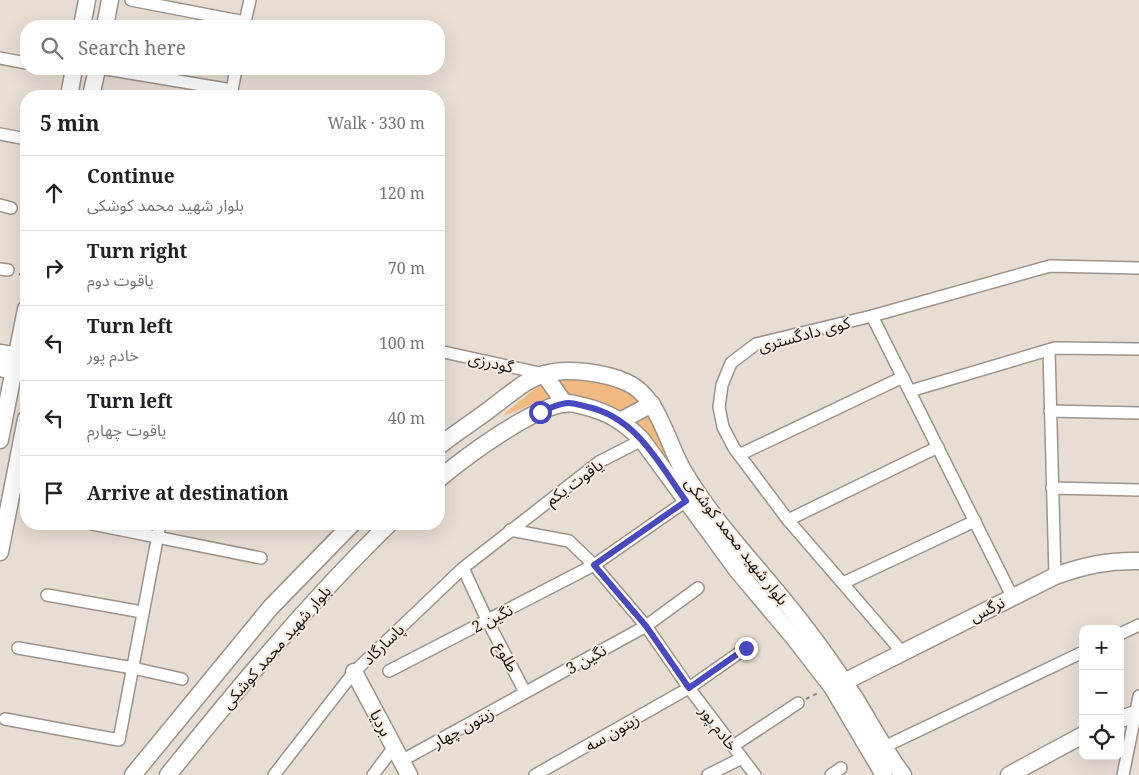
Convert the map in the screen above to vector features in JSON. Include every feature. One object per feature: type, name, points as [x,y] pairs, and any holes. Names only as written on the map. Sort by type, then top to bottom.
[{"type":"main road","points":[[83,20],[87,0]]},
{"type":"main road","points":[[106,20],[110,0]]},
{"type":"main road","points":[[69,90],[73,75]]},
{"type":"main road","points":[[92,90],[95,75]]},
{"type":"main road","points":[[0,440],[20,346]]},
{"type":"main road","points":[[0,353],[17,365]]},
{"type":"main road","name":"بلوار شهید محمد کوشکی","points":[[445,442],[521,386],[544,374],[594,373],[627,382],[640,391],[652,404],[684,472],[704,503],[803,625],[838,684],[884,775]]},
{"type":"main road","points":[[544,374],[564,404]]},
{"type":"main road","name":"بلوار شهید محمد کوشکی","points":[[445,475],[507,430],[540,412],[569,403],[612,415],[642,440],[736,570],[795,639],[838,684],[903,775]]},
{"type":"main road","points":[[620,421],[652,404]]},
{"type":"main road","points":[[0,552],[20,452]]},
{"type":"main road","name":"بلوار شهید محمد کوشکی","points":[[133,775],[271,607],[346,530]]},
{"type":"main road","name":"بلوار شهید محمد کوشکی","points":[[168,775],[291,627],[350,562],[383,530]]},
{"type":"main road","name":"نرگس","points":[[838,684],[1054,576],[1085,566],[1139,561]]},
{"type":"main road","name":"بردیا","points":[[354,672],[401,761]]},
{"type":"main road","points":[[1124,718],[1138,713]]},
{"type":"main road","points":[[1009,775],[1079,737]]},
{"type":"street","points":[[131,0],[226,20]]},
{"type":"street","points":[[246,20],[250,0]]},
{"type":"street","points":[[0,58],[20,62]]},
{"type":"street","points":[[138,75],[216,90]]},
{"type":"street","points":[[232,90],[235,75]]},
{"type":"street","points":[[0,134],[20,138]]},
{"type":"street","name":"کوی دادگستری","points":[[902,652],[788,520],[739,455],[723,427],[719,407],[722,385],[731,363],[756,344],[872,316],[1050,266],[1139,268]]},
{"type":"street","points":[[872,316],[1012,596]]},
{"type":"street","points":[[910,391],[1055,348],[1139,349]]},
{"type":"street","points":[[1048,350],[1054,576]]},
{"type":"street","name":"گودرزی","points":[[445,352],[544,374]]},
{"type":"street","points":[[739,455],[902,377]]},
{"type":"street","points":[[1050,411],[1139,413]]},
{"type":"street","name":"یاقوت یکم","points":[[510,530],[599,462],[642,440]]},
{"type":"street","points":[[788,520],[938,447]]},
{"type":"street","points":[[1052,488],[1139,490]]},
{"type":"street","name":"نگین 2","points":[[389,671],[594,565],[686,501]]},
{"type":"street","points":[[843,583],[975,521]]},
{"type":"street","points":[[122,530],[261,558]]},
{"type":"street","points":[[5,719],[119,740],[159,530]]},
{"type":"street","name":"خادم پور","points":[[510,530],[569,541],[594,565],[646,626],[689,688],[755,775]]},
{"type":"street","name":"پاسارگاد","points":[[274,775],[354,672],[462,568],[510,530]]},
{"type":"street","name":"طلوع","points":[[462,568],[525,692]]},
{"type":"street","name":"نگین 3","points":[[525,692],[646,626],[698,588]]},
{"type":"street","points":[[47,595],[142,612]]},
{"type":"street","points":[[1124,632],[1139,624]]},
{"type":"street","points":[[18,648],[133,668],[182,679]]},
{"type":"street","name":"زیتون سه","points":[[535,775],[689,688],[746,648]]},
{"type":"street","points":[[884,747],[1079,654]]},
{"type":"street","name":"زیتون چهار","points":[[401,761],[525,692]]},
{"type":"street","points":[[1123,775],[1138,713],[1139,696]]},
{"type":"street","points":[[733,746],[798,703]]},
{"type":"street","points":[[708,775],[742,758]]},
{"type":"street","points":[[373,775],[401,761]]},
{"type":"street","points":[[831,775],[841,768]]},
{"type":"path","points":[[798,703],[838,684]]},
{"type":"shaded area","points":[[565,376],[622,386],[645,403],[622,416],[604,404],[584,399],[569,398],[554,377]]},
{"type":"shaded area","points":[[542,383],[550,397],[506,415],[504,414]]},
{"type":"shaded area","points":[[647,414],[669,461],[632,423]]},
{"type":"route","points":[[540,412],[569,403],[612,415],[642,440],[686,501],[594,565],[646,626],[689,688],[746,648]]}]
